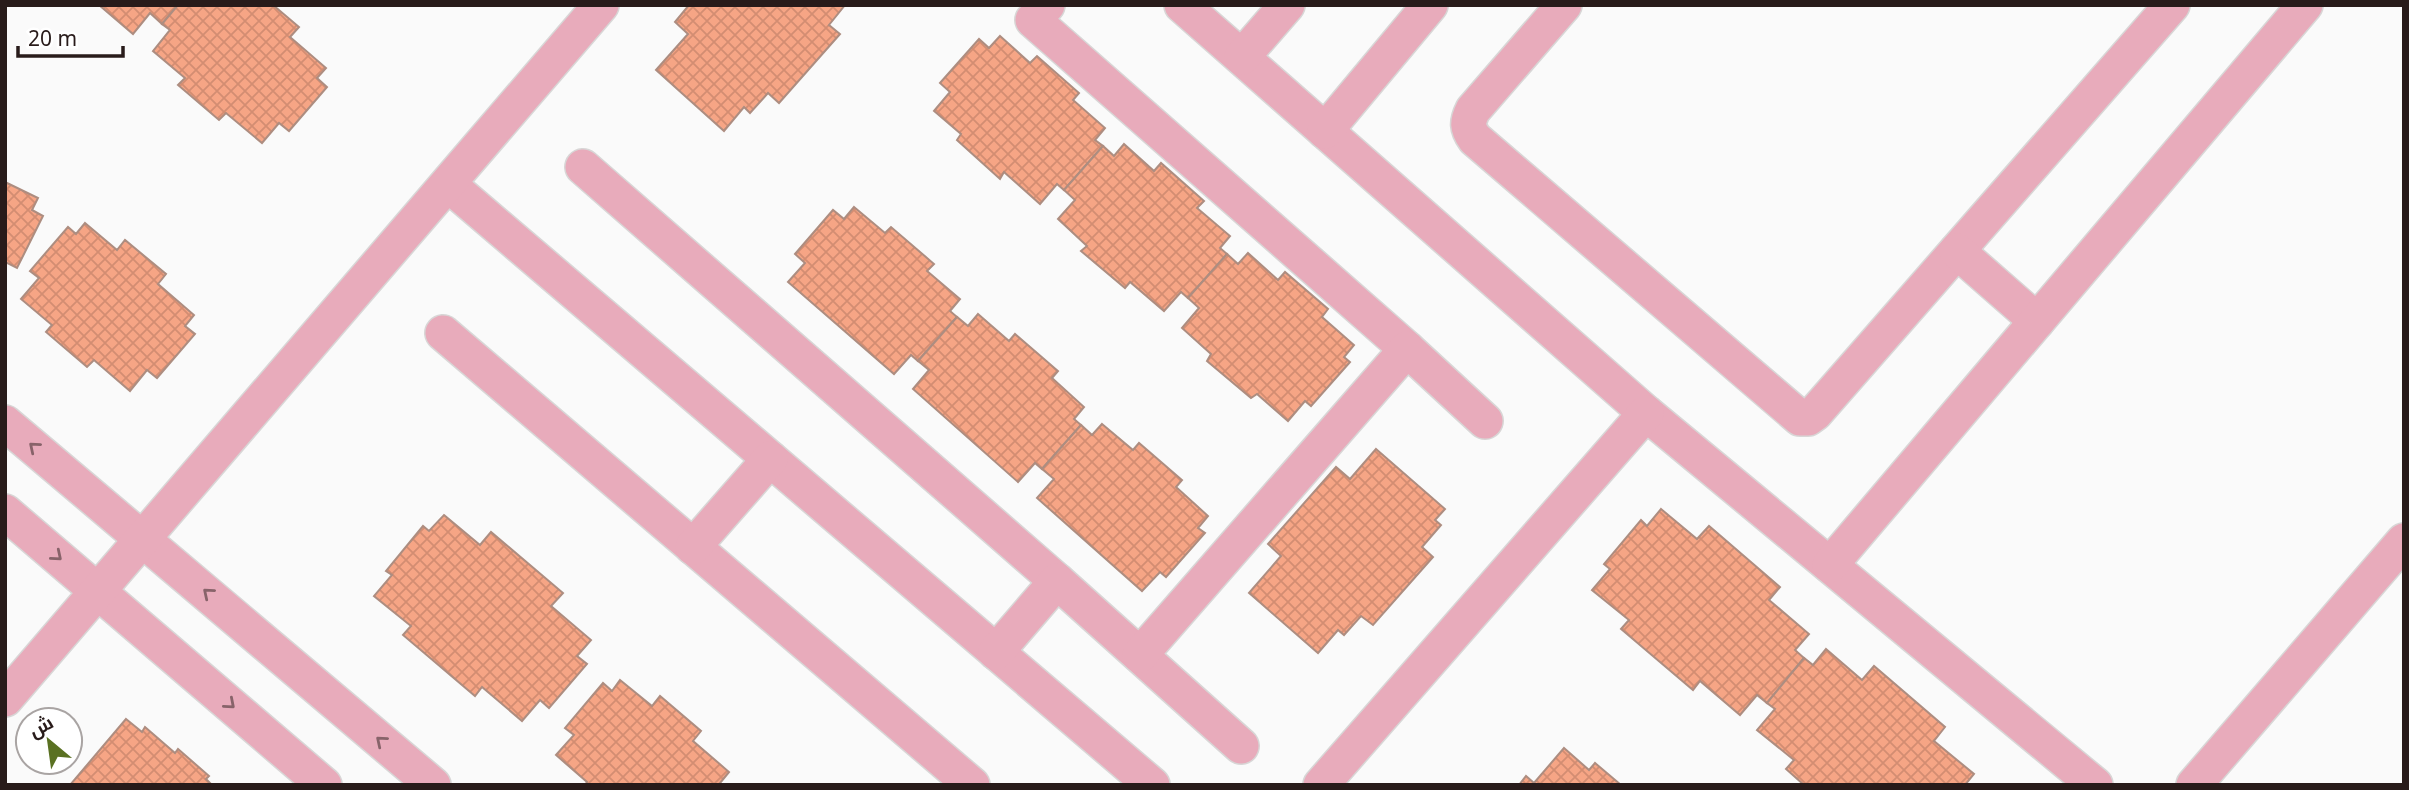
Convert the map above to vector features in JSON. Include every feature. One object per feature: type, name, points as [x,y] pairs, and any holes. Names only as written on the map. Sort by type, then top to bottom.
[{"type":"street","points":[[5,699],[601,5]]},
{"type":"street","points":[[1182,5],[1647,413],[2095,785]]},
{"type":"street","points":[[1242,57],[1287,5]]},
{"type":"street","points":[[1325,131],[1430,5]]},
{"type":"street","points":[[1564,5],[1473,110],[1468,120],[1469,131],[1792,414],[1808,418],[2172,5]]},
{"type":"street","points":[[1830,565],[2305,5]]},
{"type":"street","points":[[1032,10],[1485,421]]},
{"type":"street","points":[[583,167],[1057,581],[1241,746]]},
{"type":"street","points":[[448,184],[996,652],[1136,780]]},
{"type":"street","points":[[1957,251],[2037,321]]},
{"type":"street","points":[[443,333],[972,785]]},
{"type":"street","points":[[1140,655],[1407,349]]},
{"type":"street","points":[[1321,785],[1647,413]]},
{"type":"street","points":[[5,423],[433,785]]},
{"type":"street","points":[[693,547],[770,459]]},
{"type":"street","points":[[5,512],[324,785]]},
{"type":"street","points":[[2194,785],[2404,541]]},
{"type":"street","points":[[996,652],[1057,581]]},
{"type":"building","points":[[99,5],[178,5],[162,24],[150,13],[133,34]]},
{"type":"building","points":[[178,5],[273,5],[299,27],[290,37],[326,68],[317,78],[327,87],[289,131],[279,123],[262,143],[226,113],[219,120],[178,85],[185,78],[153,51],[170,30],[162,24]]},
{"type":"building","points":[[689,5],[845,5],[829,25],[840,34],[779,103],[768,93],[750,113],[744,107],[724,131],[656,70],[688,34],[675,22]]},
{"type":"building","points":[[1000,36],[1030,63],[1037,56],[1079,93],[1073,100],[1105,128],[1095,140],[1103,146],[1064,190],[1057,184],[1040,204],[1004,172],[1000,179],[957,140],[961,134],[934,111],[950,92],[940,83],[979,39],[989,48]]},
{"type":"building","points":[[1124,144],[1154,171],[1161,163],[1204,201],[1197,208],[1230,236],[1220,248],[1227,254],[1188,298],[1181,292],[1164,311],[1130,282],[1125,288],[1081,251],[1087,246],[1058,219],[1075,200],[1064,190],[1103,146],[1114,156]]},
{"type":"building","points":[[5,182],[38,198],[32,210],[43,216],[17,268],[5,262]]},
{"type":"building","points":[[854,207],[885,233],[891,227],[934,264],[927,271],[960,299],[950,311],[957,317],[918,361],[911,355],[894,374],[788,282],[805,263],[795,254],[833,210],[844,219]]},
{"type":"building","points":[[85,223],[117,250],[125,240],[166,274],[158,284],[194,315],[185,326],[195,334],[157,378],[147,370],[130,391],[94,360],[87,367],[46,332],[52,325],[21,299],[39,278],[30,271],[68,227],[76,234]]},
{"type":"building","points":[[1248,253],[1278,280],[1285,272],[1328,309],[1322,317],[1354,345],[1344,357],[1350,362],[1311,406],[1305,401],[1288,421],[1257,394],[1251,398],[1207,361],[1211,354],[1182,328],[1199,308],[1188,298],[1227,254],[1238,264]]},
{"type":"building","points":[[978,314],[1009,341],[1015,334],[1058,371],[1052,378],[1084,407],[1074,419],[1081,425],[1042,469],[1035,463],[1018,482],[913,389],[929,370],[918,361],[957,317],[968,326]]},
{"type":"building","points":[[1102,424],[1133,450],[1139,443],[1182,480],[1176,487],[1208,516],[1198,528],[1205,533],[1166,577],[1160,572],[1142,591],[1037,498],[1054,479],[1042,469],[1081,425],[1092,435]]},
{"type":"building","points":[[1376,449],[1445,509],[1435,520],[1441,525],[1422,547],[1433,557],[1373,625],[1361,616],[1344,635],[1338,630],[1318,653],[1249,593],[1281,556],[1268,544],[1336,467],[1350,479]]},
{"type":"building","points":[[1661,509],[1697,539],[1709,526],[1780,587],[1769,600],[1809,634],[1795,650],[1804,658],[1767,703],[1757,695],[1740,715],[1700,681],[1693,690],[1621,629],[1629,620],[1592,590],[1610,569],[1604,564],[1641,520],[1647,526]]},
{"type":"building","points":[[444,515],[480,545],[491,532],[563,593],[551,606],[591,640],[577,656],[587,664],[549,708],[540,700],[522,721],[482,687],[475,696],[403,635],[411,626],[374,596],[392,575],[386,571],[423,526],[429,531]]},
{"type":"building","points":[[1826,649],[1862,680],[1874,666],[1945,727],[1934,741],[1974,774],[1965,785],[1804,785],[1786,769],[1794,760],[1757,730],[1775,709],[1767,703],[1804,658],[1813,665]]},
{"type":"building","points":[[620,680],[652,706],[660,696],[701,731],[693,741],[729,772],[720,783],[723,785],[585,785],[587,782],[556,755],[574,735],[565,728],[603,683],[612,691]]},
{"type":"building","points":[[126,719],[142,732],[145,727],[175,753],[178,749],[209,776],[206,779],[212,785],[70,785],[78,776],[84,776],[84,768]]},
{"type":"building","points":[[1564,748],[1589,770],[1595,763],[1621,785],[1519,785],[1526,776],[1534,783]]}]
